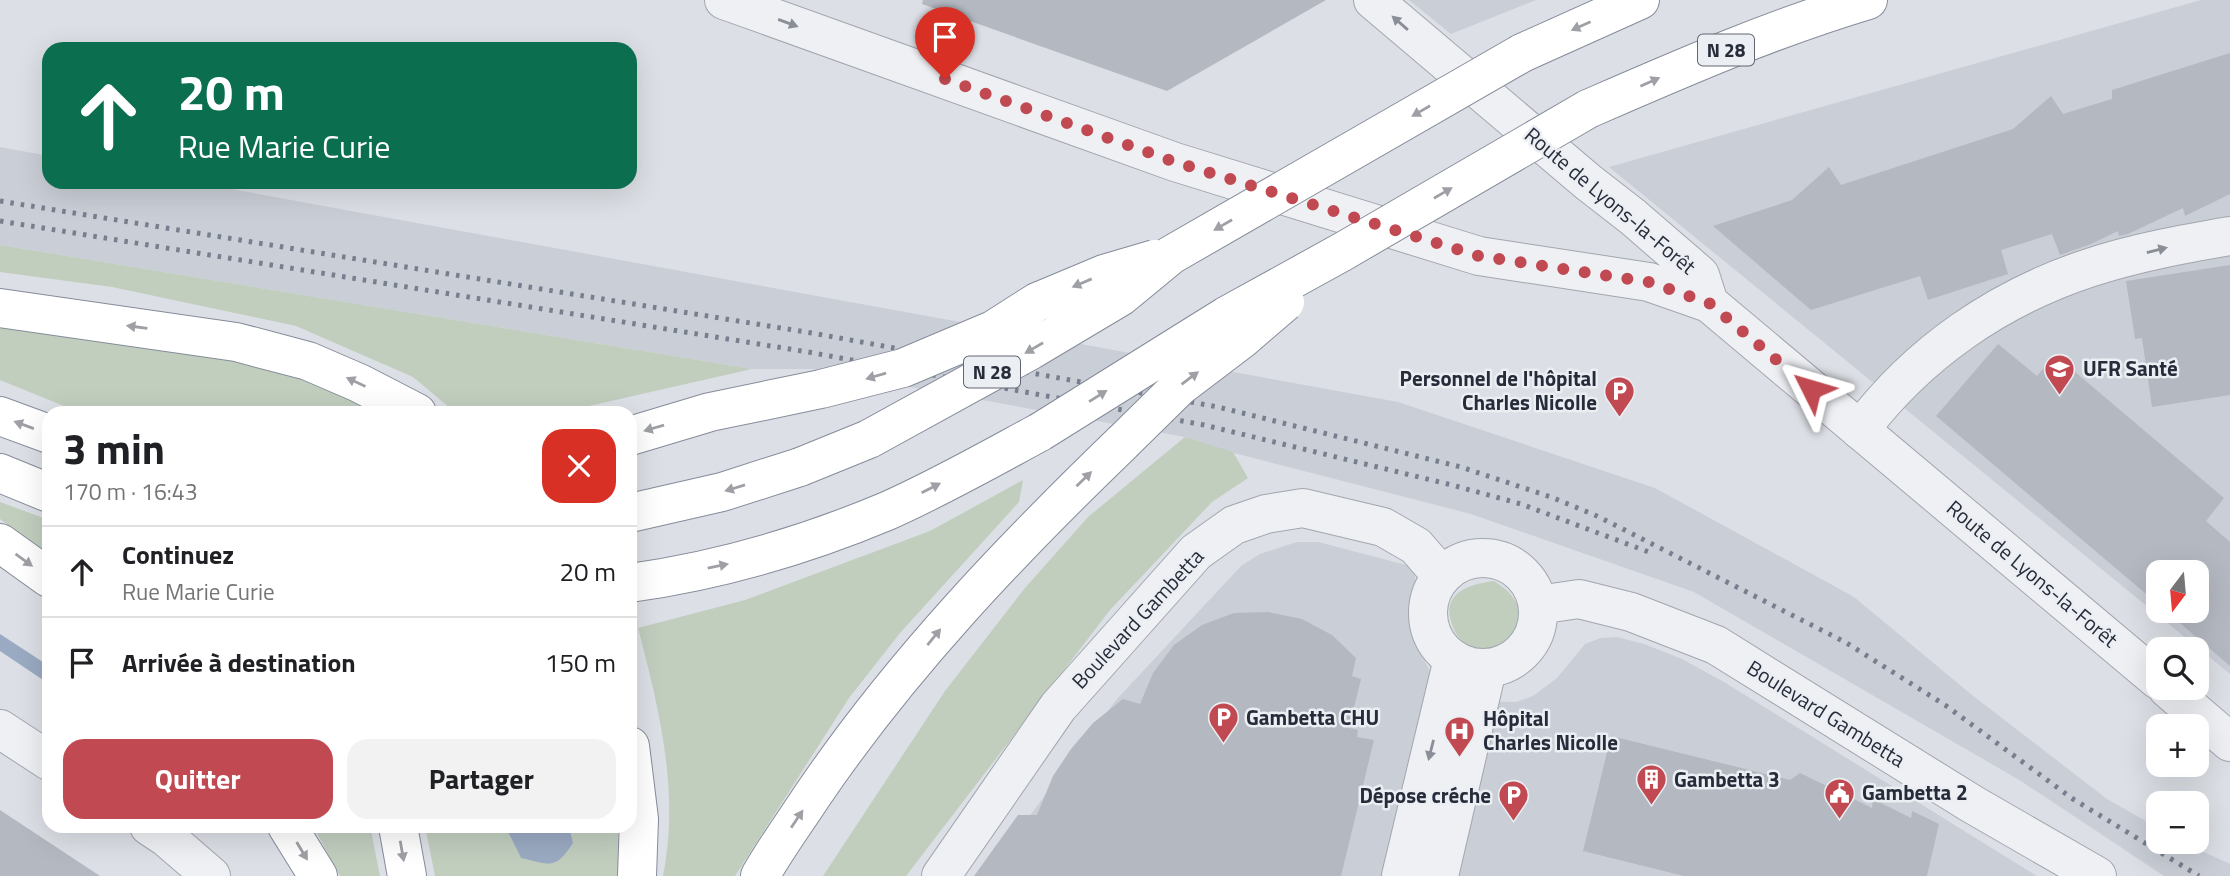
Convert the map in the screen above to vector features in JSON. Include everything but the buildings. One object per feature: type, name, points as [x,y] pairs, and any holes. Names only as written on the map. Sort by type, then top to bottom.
[{"type":"highway","name":"N 28","points":[[637,511],[722,492],[800,467],[869,439],[1031,350],[1120,297],[1171,255],[1522,53],[1640,0]]},
{"type":"highway","name":"N 28","points":[[641,581],[729,564],[816,537],[888,510],[1040,432],[1226,316],[1588,109],[1706,57],[1808,18],[1868,0]]},
{"type":"highway","points":[[760,876],[851,739],[946,623],[1046,517],[1180,386],[1242,339],[1342,252]]},
{"type":"highway","points":[[637,434],[710,412],[821,389],[903,368],[993,330],[1037,302],[1104,274],[1171,255]]},
{"type":"highway","points":[[0,308],[236,342],[308,361],[403,406]]},
{"type":"highway","points":[[0,416],[42,431]]},
{"type":"highway","points":[[0,473],[42,490]]},
{"type":"highway","points":[[0,542],[42,573]]},
{"type":"highway","points":[[637,803],[637,876]]},
{"type":"highway","points":[[291,833],[318,876]]},
{"type":"highway","points":[[399,833],[407,876]]},
{"type":"street","points":[[724,0],[1175,162],[1479,256],[1649,282],[1709,303]]},
{"type":"street","name":"Route de Lyons-la-Forêt","points":[[1373,0],[1700,275],[1709,303],[2146,670]]},
{"type":"street","points":[[1623,277],[1632,252],[1635,233],[1633,216]]},
{"type":"street","points":[[1860,429],[1881,403],[1944,343],[1997,307],[2091,267],[2178,245],[2230,236]]},
{"type":"street","name":"Boulevard Gambetta","points":[[941,876],[1058,707],[1196,552],[1234,525],[1266,514],[1303,508],[1383,527],[1416,546],[1441,576]]},
{"type":"street","points":[[1473,558],[1490,558],[1508,563],[1522,574],[1533,588],[1538,605],[1538,624],[1532,640],[1520,654],[1505,664],[1470,664],[1442,651],[1428,623],[1432,590],[1441,576],[1456,565],[1473,558]]},
{"type":"street","name":"Boulevard Gambetta","points":[[1538,605],[1579,599],[1631,612],[1716,645],[1972,804],[2097,876]]},
{"type":"street","points":[[1421,872],[1470,664]]},
{"type":"street","points":[[2180,700],[2230,742]]},
{"type":"street","points":[[0,729],[42,756]]},
{"type":"street","points":[[160,833],[211,876]]},
{"type":"shaded area","points":[[1409,0],[1536,0],[1451,34]]},
{"type":"shaded area","name":"UFR Santé","points":[[2201,0],[2230,0],[2230,674],[2209,657],[2209,637],[2185,637],[2168,623],[2209,623],[2209,560],[2146,560],[2146,605],[1609,167]]},
{"type":"shaded area","points":[[0,147],[42,155],[42,189],[231,189],[1398,402],[1655,488],[1854,597],[1972,695],[2107,799],[2146,821],[2146,854],[2208,854],[2230,864],[2230,876],[2164,876],[2021,781],[1694,592],[1471,514],[1222,450],[1185,437],[812,369],[752,369],[0,245]]},
{"type":"shaded area","name":"Hôpital Charles Nicolle","points":[[1297,542],[1318,542],[1410,566],[1415,575],[1416,587],[1411,610],[1415,642],[1432,675],[1478,701],[1516,702],[1533,696],[1557,678],[1585,644],[1601,638],[1617,637],[1644,644],[1682,659],[1724,682],[2037,876],[980,876],[990,869],[1117,699],[1242,565],[1260,554]]},
{"type":"green space","points":[[0,245],[752,369],[589,406],[448,406],[413,377],[296,326],[112,287],[0,272]]},
{"type":"green space","points":[[0,325],[181,350],[273,368],[326,386],[369,406],[64,406],[0,380]]},
{"type":"green space","points":[[1185,437],[1233,452],[1248,478],[1212,502],[1110,610],[906,876],[823,876],[945,691],[1025,588],[1088,517]]},
{"type":"green space","points":[[1023,480],[1019,502],[900,633],[849,698],[735,876],[663,876],[669,813],[665,751],[638,628],[745,600],[930,531]]},
{"type":"green space","points":[[0,502],[42,517],[42,549],[0,519]]},
{"type":"green space","points":[[1494,581],[1513,598],[1520,614],[1517,629],[1508,640],[1494,648],[1478,649],[1464,642],[1453,627],[1450,606],[1458,593],[1466,588]]},
{"type":"green space","points":[[317,833],[371,833],[380,876],[340,876]]},
{"type":"green space","points":[[426,833],[508,833],[521,858],[573,843],[571,833],[618,833],[618,876],[435,876]]},
{"type":"water","points":[[0,634],[42,661],[42,679],[0,651]]},
{"type":"water","points":[[508,833],[571,833],[573,843],[557,861],[546,863],[521,858]]},
{"type":"railway","points":[[0,201],[812,333],[1218,407],[1461,467],[1551,497],[1597,516],[1845,642],[1945,705],[2073,799],[2199,876]]},
{"type":"railway","points":[[0,221],[808,352],[1204,425],[1521,504],[1654,554]]},
{"type":"place","name":"UFR Santé","points":[[2060,396]]},
{"type":"place","name":"Personnel de l'hôpital Charles Nicolle","points":[[1620,418]]},
{"type":"place","name":"Gambetta CHU","points":[[1223,745]]},
{"type":"place","name":"Hôpital Charles Nicolle","points":[[1460,758]]},
{"type":"place","name":"Gambetta 3","points":[[1651,807]]},
{"type":"place","name":"Gambetta 2","points":[[1839,820]]},
{"type":"place","name":"Dépose créche","points":[[1514,823]]},
{"type":"route","points":[[945,79],[1175,162],[1479,256],[1649,282],[1709,303],[1811,389]]}]
